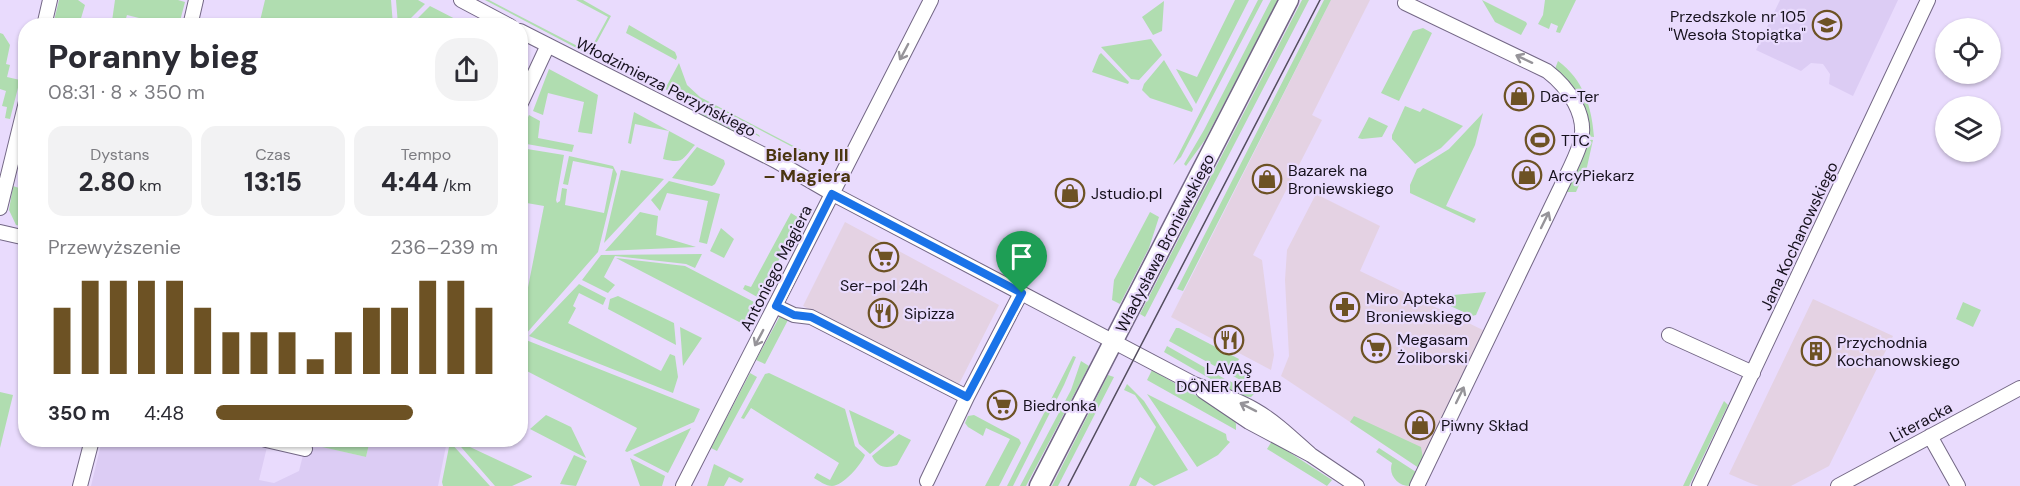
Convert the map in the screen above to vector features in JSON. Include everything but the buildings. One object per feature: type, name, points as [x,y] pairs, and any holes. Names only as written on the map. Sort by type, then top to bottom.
[{"type":"main road","name":"Władysława Broniewskiego","points":[[1040,486],[1290,0]]},
{"type":"street","points":[[46,18],[50,0]]},
{"type":"street","points":[[192,18],[196,0]]},
{"type":"street","points":[[461,0],[495,18]]},
{"type":"street","name":"Antoniego Magiera","points":[[682,486],[931,0]]},
{"type":"street","name":"Jana Kochanowskiego","points":[[1701,486],[1928,0]]},
{"type":"street","points":[[1405,3],[1547,71],[1571,96],[1577,109],[1582,132],[1580,143],[1559,191],[1417,486]]},
{"type":"street","name":"Włodzimierza Perzyńskiego","points":[[528,35],[776,161],[832,194],[1115,341],[1194,384],[1218,403],[1311,455],[1357,486]]},
{"type":"street","points":[[528,87],[548,45]]},
{"type":"street","points":[[0,208],[18,135]]},
{"type":"street","points":[[0,232],[18,236]]},
{"type":"street","points":[[927,481],[967,397],[1022,293]]},
{"type":"street","points":[[776,306],[794,315],[811,317],[967,397]]},
{"type":"street","points":[[1669,335],[1754,373]]},
{"type":"street","name":"Literacka","points":[[1838,486],[2020,387]]},
{"type":"street","points":[[1930,436],[1958,486]]},
{"type":"street","points":[[81,486],[90,447]]},
{"type":"street","points":[[296,447],[304,449]]},
{"type":"shaded area","name":"Bazarek na Broniewskiego","points":[[1331,0],[1370,0],[1312,115],[1322,120],[1253,255],[1262,260],[1274,355],[1271,370],[1171,317]]},
{"type":"shaded area","name":"Przedszkole nr 105 \"Wesoła Stopiątka\"","points":[[1780,0],[1898,0],[1853,96],[1829,84],[1830,74],[1823,64],[1811,63],[1801,71],[1756,50]]},
{"type":"shaded area","points":[[1316,194],[1380,226],[1360,271],[1485,331],[1419,468],[1281,376],[1289,356],[1285,280],[1287,250]]},
{"type":"shaded area","points":[[845,222],[999,305],[958,386],[803,306]]},
{"type":"shaded area","points":[[1813,299],[1893,336],[1829,466],[1791,486],[1759,486],[1729,474]]},
{"type":"shaded area","points":[[100,447],[267,447],[259,480],[274,483],[299,471],[305,447],[323,447],[366,457],[368,447],[446,447],[438,486],[91,486]]},
{"type":"green space","points":[[59,0],[78,0],[85,5],[81,18],[55,18]]},
{"type":"green space","points":[[115,0],[185,2],[181,18],[139,18],[127,15],[126,18],[112,18]]},
{"type":"green space","points":[[265,0],[391,0],[392,18],[261,18]]},
{"type":"green space","points":[[396,0],[418,0],[425,4],[411,18],[397,18]]},
{"type":"green space","points":[[485,0],[524,18],[519,18]]},
{"type":"green space","points":[[576,0],[583,0],[611,16],[591,53],[588,54],[528,23],[528,20],[589,52],[608,17]]},
{"type":"green space","points":[[1235,0],[1249,0],[1196,104],[1176,69],[1197,77]]},
{"type":"green space","points":[[1258,0],[1263,0],[1181,157],[1173,165]]},
{"type":"green space","points":[[1271,0],[1278,0],[1205,140],[1186,166],[1184,164]]},
{"type":"green space","points":[[1302,0],[1309,0],[1145,317],[1140,314]]},
{"type":"green space","points":[[1324,0],[1331,0],[1183,291],[1177,289]]},
{"type":"green space","points":[[1482,0],[1526,22],[1521,35],[1495,22]]},
{"type":"green space","points":[[1545,0],[1576,0],[1560,33],[1556,32],[1558,26],[1551,23],[1549,29],[1538,24],[1543,15]]},
{"type":"green space","points":[[1164,1],[1162,31],[1153,35],[1142,17]]},
{"type":"green space","points":[[430,6],[453,18],[418,18]]},
{"type":"green space","points":[[629,25],[675,52],[676,60],[626,33]]},
{"type":"green space","points":[[1423,28],[1432,33],[1399,101],[1381,93],[1413,31]]},
{"type":"green space","points":[[0,33],[10,45],[6,64],[10,65],[7,77],[18,80],[10,119],[5,118],[7,107],[2,106],[6,91],[0,89]]},
{"type":"green space","points":[[1151,39],[1162,55],[1139,80],[1131,79],[1101,47]]},
{"type":"green space","points":[[1101,53],[1129,82],[1128,84],[1092,72]]},
{"type":"green space","points":[[1164,60],[1193,109],[1192,112],[1150,98],[1142,90],[1144,84]]},
{"type":"green space","points":[[1558,61],[1574,76],[1585,94],[1594,137],[1585,136],[1555,69]]},
{"type":"green space","points":[[679,63],[687,85],[700,97],[828,164],[718,108],[702,110],[665,89]]},
{"type":"green space","points":[[549,69],[598,95],[592,134],[578,132],[584,102],[548,93],[543,115],[533,111]]},
{"type":"green space","points":[[1405,106],[1420,112],[1423,108],[1463,126],[1441,148],[1415,164],[1392,139]]},
{"type":"green space","points":[[634,112],[695,145],[682,160],[663,159],[669,131],[635,124],[631,144],[628,143]]},
{"type":"green space","points":[[716,112],[759,135],[760,137],[753,133],[742,136],[700,114]]},
{"type":"green space","points":[[1483,113],[1475,145],[1446,206],[1476,219],[1474,223],[1410,193],[1410,185],[1417,169],[1449,149]]},
{"type":"green space","points":[[529,115],[540,121],[538,138],[574,145],[572,152],[528,144]]},
{"type":"green space","points":[[1369,117],[1388,126],[1382,137],[1358,138]]},
{"type":"green space","points":[[1585,139],[1593,140],[1587,167],[1576,192],[1566,192],[1579,165]]},
{"type":"green space","points":[[697,147],[724,160],[725,164],[712,186],[672,178]]},
{"type":"green space","points":[[528,149],[564,155],[557,203],[560,201],[562,188],[567,189],[565,205],[604,213],[613,169],[573,161],[568,185],[563,184],[569,156],[613,166],[617,174],[598,252],[528,332],[528,287],[544,206],[528,203]]},
{"type":"green space","points":[[621,170],[664,179],[604,243]]},
{"type":"green space","points":[[669,181],[720,194],[707,244],[699,242],[708,201],[667,193],[660,211],[651,200]]},
{"type":"green space","points":[[13,186],[18,188],[18,225],[9,210]]},
{"type":"green space","points":[[640,212],[658,216],[656,235],[696,247],[605,251]]},
{"type":"green space","points":[[1150,212],[1159,217],[1149,248],[1120,304],[1112,300],[1114,280]]},
{"type":"green space","points":[[791,213],[799,218],[799,221],[759,298],[743,289],[745,285],[751,287]]},
{"type":"green space","points":[[721,228],[734,239],[724,258],[710,251]]},
{"type":"green space","points":[[702,254],[695,268],[686,264],[615,256],[604,277],[615,285],[608,293],[582,280],[601,255]]},
{"type":"green space","points":[[616,258],[685,266],[754,302],[743,324]]},
{"type":"green space","points":[[579,284],[606,298],[603,305],[579,293],[573,306],[576,308],[568,323],[661,371],[670,354],[675,356],[678,377],[673,393],[529,336]]},
{"type":"green space","points":[[1486,292],[1476,315],[1472,316],[1431,297]]},
{"type":"green space","points":[[618,296],[674,323],[676,345],[608,309],[610,299]]},
{"type":"green space","points":[[1963,302],[1981,310],[1973,327],[1956,319]]},
{"type":"green space","points":[[780,316],[788,320],[765,364],[756,360]]},
{"type":"green space","points":[[680,327],[702,338],[683,366]]},
{"type":"green space","points":[[1176,328],[1239,359],[1237,363],[1250,371],[1244,382],[1169,341]]},
{"type":"green space","points":[[528,341],[700,409],[694,422],[627,452],[625,451],[637,428],[528,372]]},
{"type":"green space","points":[[1167,346],[1255,393],[1251,397],[1240,396],[1164,352]]},
{"type":"green space","points":[[1073,356],[1076,357],[1064,385],[1013,486],[1007,486]]},
{"type":"green space","points":[[1081,361],[1089,366],[1026,486],[1020,486],[1071,390]]},
{"type":"green space","points":[[1152,370],[1233,417],[1236,430],[1147,380]]},
{"type":"green space","points":[[750,373],[757,377],[717,451],[711,448]]},
{"type":"green space","points":[[769,373],[845,409],[855,446],[865,455],[856,469],[841,483],[830,486],[814,478],[817,473],[830,480],[839,463],[751,408],[744,419],[741,418],[765,374]]},
{"type":"green space","points":[[1108,375],[1114,377],[1058,486],[1052,486]]},
{"type":"green space","points":[[1127,384],[1144,401],[1188,470],[1154,486],[1140,477],[1136,486],[1129,486],[1156,427],[1135,395],[1124,390]]},
{"type":"green space","points":[[0,392],[13,395],[0,448]]},
{"type":"green space","points":[[1147,394],[1226,434],[1230,442],[1218,455],[1197,467]]},
{"type":"green space","points":[[1724,401],[1728,405],[1689,486],[1683,486]]},
{"type":"green space","points":[[849,410],[894,433],[870,454],[859,444]]},
{"type":"green space","points":[[546,415],[571,427],[586,458],[530,429]]},
{"type":"green space","points":[[974,415],[1019,439],[1021,443],[999,486],[985,486],[1010,439],[986,428],[983,436],[968,427],[965,423],[968,416]]},
{"type":"green space","points":[[1354,416],[1421,447],[1423,458],[1419,468],[1350,422]]},
{"type":"green space","points":[[691,428],[668,473],[633,455]]},
{"type":"green space","points":[[899,434],[911,440],[897,465],[885,467],[879,465],[872,456]]},
{"type":"green space","points":[[1272,441],[1332,480],[1327,486],[1267,449]]},
{"type":"green space","points":[[322,447],[368,447],[366,457]]},
{"type":"green space","points":[[449,447],[455,447],[490,486],[443,486]]},
{"type":"green space","points":[[461,447],[470,447],[532,476],[512,486],[495,486]]},
{"type":"green space","points":[[1379,448],[1416,472],[1410,486],[1401,484],[1395,479],[1391,471],[1392,463],[1376,452]]},
{"type":"green space","points":[[574,455],[587,461],[576,486],[560,484]]},
{"type":"green space","points":[[630,458],[665,476],[662,486],[640,486]]},
{"type":"green space","points":[[714,464],[744,479],[741,483],[729,477],[724,486],[707,486]]},
{"type":"tram line","points":[[1068,486],[1320,0]]},
{"type":"place","name":"Przedszkole nr 105 \"Wesoła Stopiątka\"","points":[[1827,25]]},
{"type":"place","name":"Dac-Ter","points":[[1519,96]]},
{"type":"place","name":"TTC","points":[[1540,140]]},
{"type":"place","name":"ArcyPiekarz","points":[[1527,175]]},
{"type":"place","name":"Bazarek na Broniewskiego","points":[[1267,179]]},
{"type":"place","name":"Jstudio.pl","points":[[1070,193]]},
{"type":"place","name":"Ser-pol 24h","points":[[884,257]]},
{"type":"place","name":"Miro Apteka Broniewskiego","points":[[1345,307]]},
{"type":"place","name":"Sipizza","points":[[883,313]]},
{"type":"place","name":"LAVAŞ DÖNER KEBAB","points":[[1229,340]]},
{"type":"place","name":"Megasam Żoliborski","points":[[1376,348]]},
{"type":"place","name":"Przychodnia Kochanowskiego","points":[[1816,351]]},
{"type":"place","name":"Biedronka","points":[[1002,405]]},
{"type":"place","name":"Piwny Skład","points":[[1420,425]]},
{"type":"district","name":"Bielany III – Magiera","points":[[807,165]]},
{"type":"route","points":[[832,194],[1022,293],[967,397],[811,317],[794,315],[776,306],[832,194]]}]
